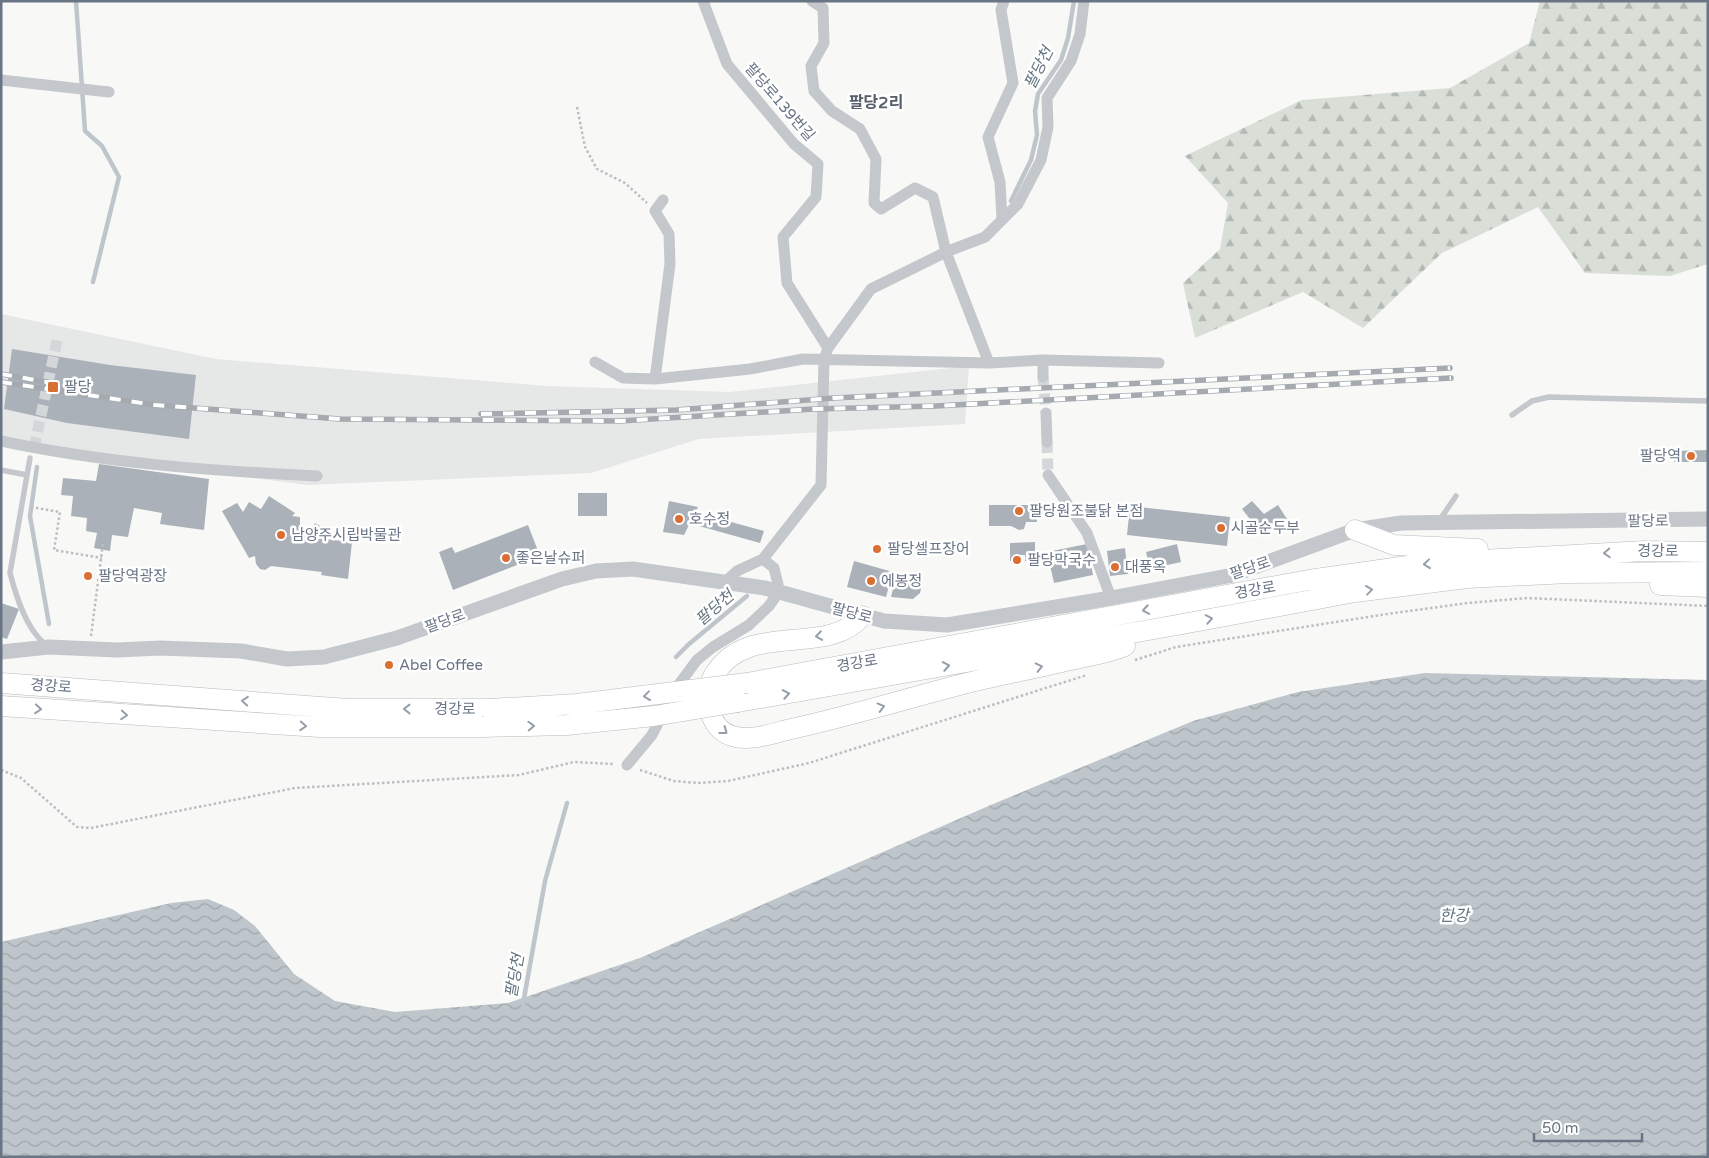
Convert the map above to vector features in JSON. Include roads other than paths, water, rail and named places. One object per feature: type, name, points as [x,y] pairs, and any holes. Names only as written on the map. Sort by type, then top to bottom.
[{"type":"highway","points":[[1355,530],[1394,545],[1558,556]]},
{"type":"highway","name":"경강로","points":[[1,682],[348,709],[490,709],[577,704],[747,682],[1309,580],[1429,564],[1645,551],[1708,552]]},
{"type":"highway","name":"경강로","points":[[1,706],[320,727],[567,725],[654,716],[738,702],[1177,626],[1355,592],[1467,578],[1569,573],[1708,572]]},
{"type":"highway","points":[[1569,573],[1647,584],[1708,587]]},
{"type":"highway","points":[[862,616],[854,625],[836,633],[742,648],[723,663],[713,677],[708,698],[713,720],[720,729],[731,736],[748,738],[769,734],[840,718],[968,683],[1116,650],[1177,626]]},
{"type":"street","name":"팔당로139번길","points":[[703,1],[727,64],[794,144],[818,164],[816,198],[783,237],[786,284],[828,348]]},
{"type":"street","points":[[812,1],[823,8],[824,43],[811,66],[814,91],[832,111],[860,129],[876,159],[874,202],[881,209],[915,188],[933,197],[946,252],[989,363]]},
{"type":"street","points":[[1002,220],[1000,182],[988,137],[1014,83],[1001,10],[1004,1]]},
{"type":"street","points":[[732,582],[737,571],[763,559],[821,485],[824,360],[828,348],[871,289],[946,252],[984,237],[1018,204],[1041,160],[1048,127],[1047,98],[1071,61],[1080,34],[1084,1]]},
{"type":"street","points":[[1,80],[109,92]]},
{"type":"street","points":[[655,379],[670,264],[669,234],[655,211],[663,200]]},
{"type":"street","points":[[595,362],[623,378],[655,379],[750,369],[802,359],[989,363],[1043,360],[1159,363]]},
{"type":"street","points":[[1043,360],[1043,377]]},
{"type":"street","points":[[1046,413],[1047,442]]},
{"type":"street","points":[[1,441],[34,448],[209,471],[317,476]]},
{"type":"street","points":[[1048,475],[1087,533],[1112,598]]},
{"type":"street","name":"팔당로","points":[[1,652],[49,647],[241,651],[287,659],[324,657],[358,650],[397,638],[541,586],[596,571],[633,569],[732,582],[771,590],[884,621],[947,625],[1112,598],[1234,575],[1355,530],[1400,523],[1708,519]]},
{"type":"street","points":[[627,765],[652,735],[674,691],[693,665],[713,647],[760,617],[777,576],[774,568],[763,559]]},
{"type":"lane","points":[[1512,415],[1532,401],[1549,398],[1708,400]]},
{"type":"lane","points":[[30,458],[10,573],[14,590],[36,637],[49,647]]},
{"type":"lane","points":[[1,470],[27,475]]},
{"type":"lane","points":[[1438,523],[1456,496]]},
{"type":"water","name":"한강","points":[[1425,673],[1708,680],[1708,1157],[1,1157],[1,942],[171,903],[208,899],[234,910],[255,926],[294,974],[335,1001],[395,1012],[508,1003],[640,958],[993,804],[1193,721],[1298,692]]},
{"type":"waterway","points":[[76,1],[85,131],[102,146],[119,177],[93,282]]},
{"type":"waterway","name":"팔당천","points":[[1011,201],[1031,160],[1037,135],[1035,111],[1038,94],[1061,60],[1068,38],[1074,1]]},
{"type":"waterway","points":[[37,467],[30,516],[49,624]]},
{"type":"waterway","name":"팔당천","points":[[676,657],[747,596]]},
{"type":"waterway","name":"팔당천","points":[[523,1004],[545,881],[567,803]]},
{"type":"tunnel","points":[[34,448],[58,336]]},
{"type":"tunnel","points":[[1043,377],[1046,413]]},
{"type":"tunnel","points":[[1047,442],[1048,475]]},
{"type":"railway","points":[[481,414],[676,410],[834,398],[1450,368]]},
{"type":"railway","points":[[1,374],[58,384]]},
{"type":"railway","points":[[1,382],[155,405],[340,419],[620,421],[814,409],[936,406],[1451,378]]},
{"type":"place","name":"팔당","points":[[53,387]]},
{"type":"place","name":"팔당역","points":[[1691,456]]},
{"type":"place","name":"팔당원조불닭 본점","points":[[1019,511]]},
{"type":"place","name":"호수정","points":[[679,519]]},
{"type":"place","name":"시골순두부","points":[[1221,528]]},
{"type":"place","name":"남양주시립박물관","points":[[281,535]]},
{"type":"place","name":"팔당셀프장어","points":[[877,549]]},
{"type":"place","name":"좋은날슈퍼","points":[[506,558]]},
{"type":"place","name":"팔당막국수","points":[[1017,560]]},
{"type":"place","name":"대풍옥","points":[[1115,567]]},
{"type":"place","name":"팔당역광장","points":[[88,576]]},
{"type":"place","name":"에봉정","points":[[871,581]]},
{"type":"place","name":"Abel Coffee","points":[[389,665]]},
{"type":"district","name":"팔당2리","points":[[876,103]]}]
